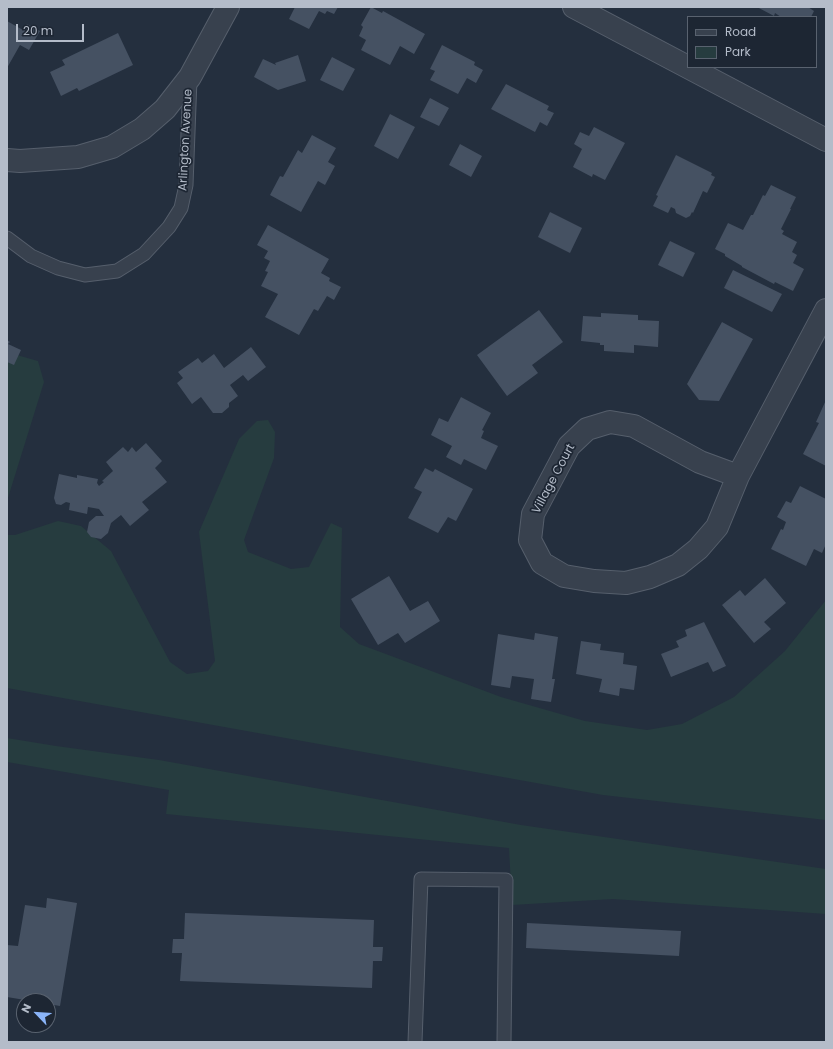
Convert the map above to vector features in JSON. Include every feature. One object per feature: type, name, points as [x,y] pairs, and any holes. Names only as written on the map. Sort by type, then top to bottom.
[{"type":"street","name":"Arlington Avenue","points":[[7,160],[20,162],[78,157],[112,147],[142,130],[165,109],[190,77],[228,7]]},
{"type":"street","points":[[574,7],[687,67]]},
{"type":"street","points":[[690,68],[826,140]]},
{"type":"street","name":"Village Court","points":[[738,476],[700,462],[634,426],[610,422],[593,427],[587,429],[569,446],[533,514],[530,540],[542,563],[564,576],[594,581],[626,583],[650,577],[678,565],[698,549],[717,527],[738,476],[826,310]]},
{"type":"lane","name":"Arlington Avenue","points":[[7,238],[31,256],[58,268],[85,274],[116,271],[144,254],[169,227],[181,208],[186,185],[190,77]]},
{"type":"lane","points":[[415,1042],[421,879],[506,880],[504,1042]]},
{"type":"green space","points":[[17,355],[38,361],[44,382],[7,501],[7,361]]},
{"type":"green space","points":[[268,420],[275,432],[274,458],[244,540],[248,552],[291,569],[309,567],[331,523],[342,528],[340,627],[359,644],[501,697],[585,721],[647,730],[682,724],[734,697],[785,651],[826,600],[826,820],[603,795],[7,688],[7,535],[15,535],[58,521],[81,526],[111,551],[170,662],[187,674],[208,671],[215,661],[199,532],[239,439],[257,421]]},
{"type":"green space","points":[[7,738],[159,760],[521,825],[826,869],[826,914],[613,899],[512,905],[509,848],[166,814],[169,790],[7,762]]},
{"type":"building","points":[[295,7],[338,7],[334,14],[327,11],[325,14],[319,11],[309,29],[289,19]]},
{"type":"building","points":[[371,7],[382,13],[383,11],[425,34],[414,54],[400,46],[390,65],[361,50],[366,40],[359,36],[363,27],[361,25]]},
{"type":"building","points":[[757,7],[808,7],[814,11],[812,16],[780,16],[775,13],[774,16]]},
{"type":"building","points":[[7,21],[23,30],[27,24],[40,31],[29,50],[20,45],[7,68]]},
{"type":"building","points":[[118,33],[133,65],[79,91],[77,88],[61,96],[50,72],[65,65],[62,60]]},
{"type":"building","points":[[442,45],[475,62],[474,65],[483,70],[476,83],[467,78],[458,94],[430,80],[435,71],[430,69]]},
{"type":"building","points":[[298,55],[306,81],[278,90],[254,77],[263,59],[276,65],[275,63]]},
{"type":"building","points":[[332,57],[355,69],[343,91],[320,80]]},
{"type":"building","points":[[506,84],[549,106],[547,110],[554,113],[547,126],[540,122],[535,132],[491,109]]},
{"type":"building","points":[[430,98],[449,108],[439,126],[420,117]]},
{"type":"building","points":[[390,114],[415,127],[398,159],[374,146]]},
{"type":"building","points":[[594,127],[625,143],[605,180],[593,174],[592,177],[573,167],[582,149],[574,144],[580,132],[589,136]]},
{"type":"building","points":[[312,135],[336,148],[328,162],[335,166],[325,185],[318,181],[301,212],[270,195],[280,176],[283,177],[298,150],[302,153]]},
{"type":"building","points":[[460,144],[482,156],[471,177],[449,165]]},
{"type":"building","points":[[676,155],[712,173],[711,175],[715,177],[707,193],[703,191],[693,213],[692,212],[690,216],[686,218],[676,213],[675,209],[671,207],[668,213],[653,206],[658,196],[656,195]]},
{"type":"building","points":[[771,185],[796,197],[781,229],[784,231],[782,234],[797,242],[792,252],[797,255],[793,263],[804,269],[793,291],[775,282],[774,284],[742,267],[725,256],[725,254],[715,249],[728,223],[743,230],[751,215],[753,215],[763,195],[765,196]]},
{"type":"building","points":[[550,212],[582,228],[570,253],[538,237]]},
{"type":"building","points":[[268,225],[329,259],[321,273],[330,278],[329,281],[341,287],[334,300],[327,296],[318,311],[314,309],[299,335],[265,317],[278,294],[261,286],[268,272],[265,271],[270,261],[264,258],[268,251],[257,245]]},
{"type":"building","points":[[670,241],[695,253],[683,277],[658,265]]},
{"type":"building","points":[[733,270],[782,294],[772,312],[724,288]]},
{"type":"building","points":[[539,310],[563,342],[532,365],[538,373],[507,396],[477,355]]},
{"type":"building","points":[[601,313],[638,315],[638,320],[659,321],[658,347],[634,345],[634,353],[604,351],[604,345],[600,345],[600,343],[581,341],[583,316],[601,317]]},
{"type":"building","points":[[722,322],[753,339],[719,401],[699,400],[687,384]]},
{"type":"building","points":[[7,340],[10,342],[8,344],[21,350],[14,365],[7,362]]},
{"type":"building","points":[[251,347],[266,367],[248,381],[243,375],[230,385],[238,396],[229,403],[229,407],[222,413],[213,413],[201,397],[192,404],[177,383],[183,378],[178,372],[198,358],[202,363],[214,354],[224,368]]},
{"type":"building","points":[[461,397],[491,413],[482,430],[484,431],[481,438],[498,446],[486,470],[464,459],[461,465],[446,457],[452,446],[431,435],[439,418],[448,422]]},
{"type":"building","points":[[826,400],[826,466],[803,454],[819,423],[816,422]]},
{"type":"building","points":[[146,443],[162,461],[155,468],[167,482],[142,502],[149,510],[130,526],[121,515],[111,523],[108,533],[101,539],[91,537],[87,532],[89,522],[96,516],[104,516],[99,509],[88,507],[87,514],[69,510],[70,503],[66,502],[61,505],[56,504],[54,498],[59,474],[77,478],[77,475],[98,479],[97,483],[99,486],[104,482],[102,481],[113,471],[106,462],[123,447],[128,452],[132,447],[136,452]]},
{"type":"building","points":[[425,468],[433,472],[435,469],[473,489],[456,521],[448,517],[438,533],[408,518],[422,492],[414,488]]},
{"type":"building","points":[[800,486],[826,499],[826,544],[822,553],[814,549],[806,566],[771,549],[781,529],[783,530],[786,522],[777,517],[786,501],[791,503]]},
{"type":"building","points":[[389,576],[410,611],[428,601],[440,621],[405,643],[398,633],[378,645],[351,599]]},
{"type":"building","points":[[765,578],[786,603],[764,622],[771,629],[754,643],[722,605],[740,590],[745,596]]},
{"type":"building","points":[[704,622],[726,666],[713,672],[708,662],[671,677],[661,654],[679,647],[676,641],[687,636],[685,630]]},
{"type":"building","points":[[535,633],[558,637],[552,679],[555,679],[551,702],[531,699],[534,679],[512,676],[510,688],[491,685],[498,634],[534,640]]},
{"type":"building","points":[[581,641],[601,644],[600,650],[624,653],[623,664],[637,666],[634,690],[620,688],[619,696],[599,692],[602,679],[576,674]]},
{"type":"building","points":[[47,898],[77,903],[60,1006],[56,1005],[56,993],[16,993],[16,998],[7,997],[7,945],[18,946],[25,905],[46,908]]},
{"type":"building","points":[[185,913],[374,920],[373,947],[383,947],[382,961],[373,961],[372,988],[180,981],[182,953],[172,953],[173,939],[184,939]]},
{"type":"building","points":[[527,923],[681,931],[679,956],[526,948]]}]
